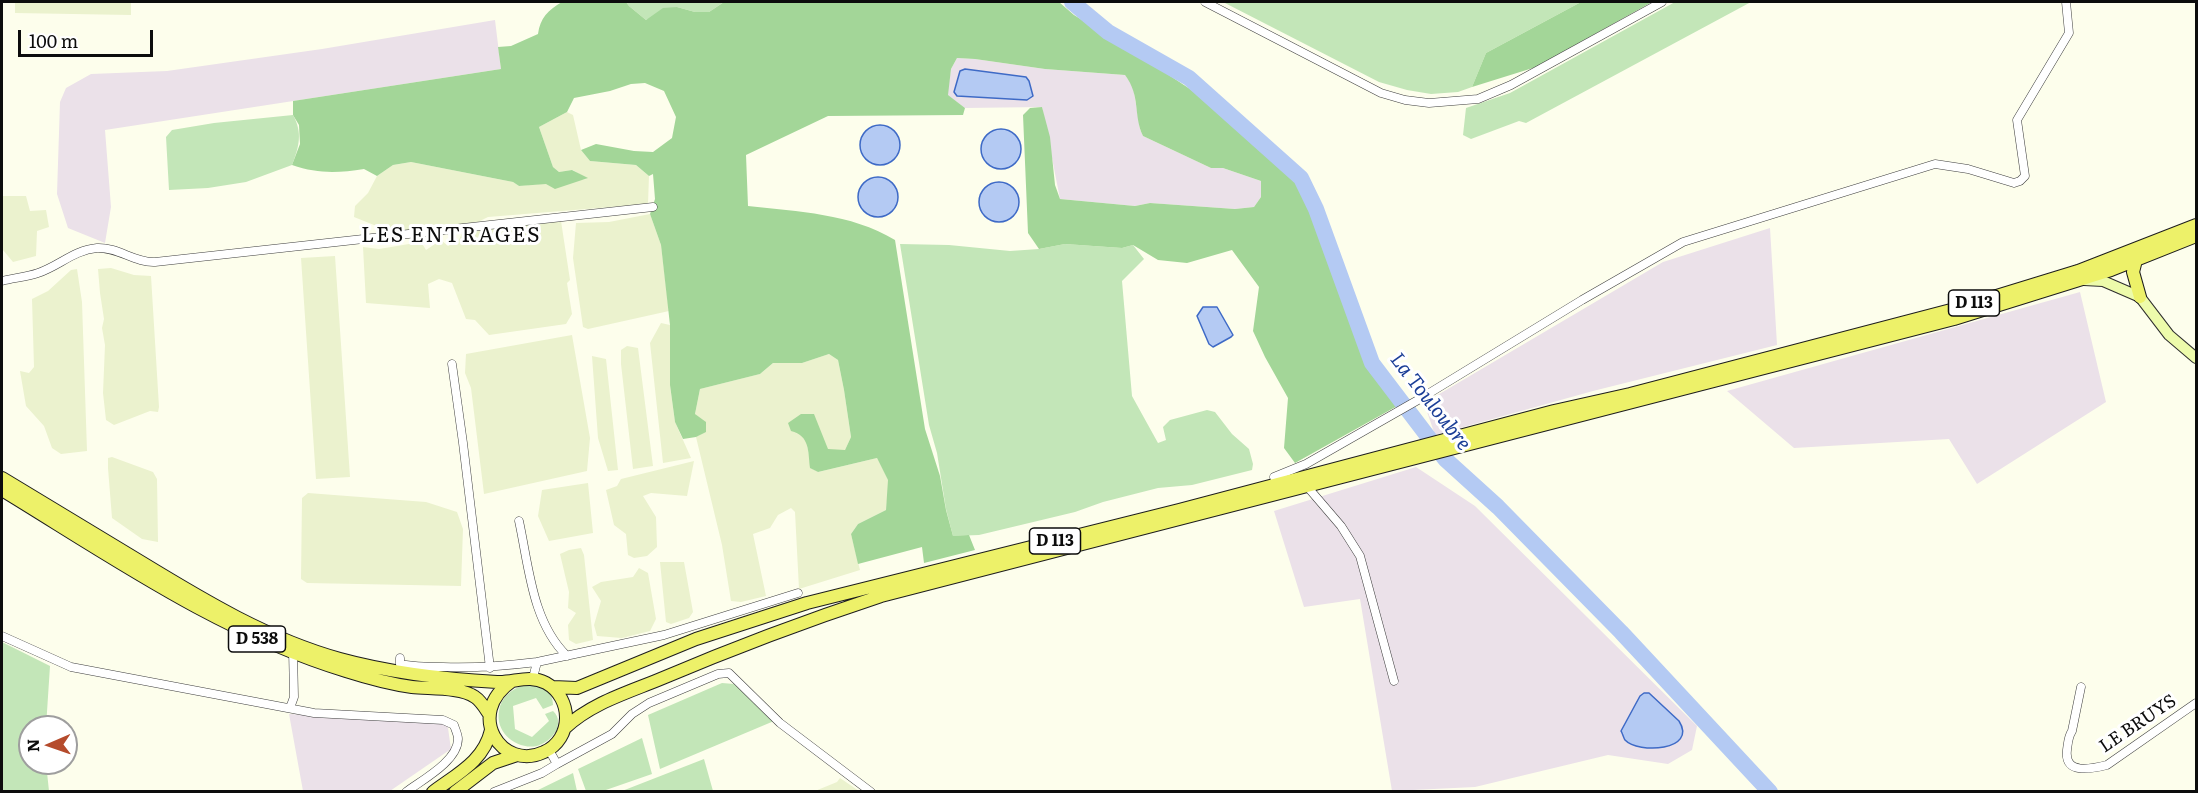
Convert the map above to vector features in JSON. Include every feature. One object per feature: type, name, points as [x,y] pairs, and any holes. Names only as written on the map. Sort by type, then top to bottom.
[{"type":"main road","name":"D 113","points":[[1453,443],[1954,319],[2136,261],[2193,230]]},
{"type":"main road","name":"D 113","points":[[2111,270],[2116,262],[2193,230]]},
{"type":"main road","name":"D 113","points":[[553,687],[577,688],[696,639],[807,603],[1179,510],[1305,482],[1952,310],[2078,271],[2193,230]]},
{"type":"main road","points":[[2136,261],[2133,272],[2139,297]]},
{"type":"main road","name":"D 538","points":[[2,478],[219,609],[293,649],[394,672],[499,683],[512,681]]},
{"type":"main road","name":"D 113","points":[[565,728],[584,712],[728,650],[881,596],[1279,488]]},
{"type":"main road","name":"D 538","points":[[2,490],[175,595],[246,634],[379,681],[465,692],[475,697],[489,714]]},
{"type":"main road","points":[[454,792],[493,763],[517,755],[534,756],[549,750],[561,737],[567,717],[565,706],[553,687],[533,678],[512,681],[500,689],[492,701],[489,714],[491,730],[501,746],[517,755]]},
{"type":"main road","points":[[433,792],[483,752],[491,730]]},
{"type":"street","points":[[1204,2],[1381,93],[1405,100],[1429,103],[1478,99],[1511,85],[1662,2]]},
{"type":"street","points":[[1279,488],[1274,477],[1306,464],[1418,400],[1582,300],[1683,242],[1935,165],[1968,169],[2014,183],[2020,181],[2025,176],[2017,120],[2069,33],[2066,2]]},
{"type":"street","points":[[2,281],[36,274],[72,254],[96,248],[113,249],[155,262],[653,207]]},
{"type":"street","points":[[2111,270],[2116,285]]},
{"type":"street","points":[[2080,279],[2103,281],[2139,297],[2169,335],[2196,358]]},
{"type":"street","points":[[452,364],[490,668]]},
{"type":"street","points":[[1305,482],[1341,526],[1360,556],[1394,681]]},
{"type":"street","points":[[519,521],[539,614],[555,644],[567,656]]},
{"type":"street","points":[[400,658],[400,664],[410,666],[490,668],[537,662],[664,635],[798,593]]},
{"type":"street","points":[[2,636],[71,667],[314,712],[443,720],[454,725],[458,738],[456,749],[446,763],[406,792]]},
{"type":"street","points":[[290,708],[294,697],[293,649]]},
{"type":"street","points":[[533,678],[537,662]]},
{"type":"street","points":[[494,792],[543,773],[612,734],[632,714],[649,703],[718,674],[729,673],[780,723],[871,792]]},
{"type":"street","name":"LE BRUYS","points":[[2081,687],[2068,736],[2066,757],[2070,765],[2076,768],[2091,769],[2107,765],[2196,703]]},
{"type":"street","points":[[549,750],[556,764]]},
{"type":"shaded area","points":[[495,20],[501,69],[105,130],[111,207],[105,243],[68,228],[57,194],[60,102],[66,88],[91,74],[167,71],[322,49]]},
{"type":"shaded area","points":[[957,58],[1045,69],[1125,75],[1133,86],[1143,136],[1211,168],[1223,168],[1261,181],[1261,197],[1254,207],[1235,209],[1150,203],[1135,206],[1060,199],[1042,107],[965,108],[947,95],[951,69]]},
{"type":"shaded area","points":[[1770,228],[1777,345],[1593,391],[1435,435],[1424,403],[1663,262]]},
{"type":"shaded area","points":[[2080,292],[2106,402],[1977,484],[1949,439],[1794,448],[1727,391]]},
{"type":"shaded area","points":[[1416,467],[1475,506],[1697,726],[1692,750],[1668,764],[1608,755],[1475,787],[1392,791],[1360,599],[1304,607],[1274,511]]},
{"type":"shaded area","points":[[289,714],[447,721],[451,749],[390,791],[303,791]]},
{"type":"green space","points":[[15,2],[131,2],[131,15],[15,13]]},
{"type":"green space","points":[[562,2],[626,2],[646,20],[663,8],[677,7],[695,12],[709,12],[724,2],[1059,2],[1074,15],[1190,89],[1253,139],[1300,187],[1335,270],[1344,305],[1368,370],[1399,405],[1295,463],[1284,448],[1288,398],[1253,331],[1259,287],[1232,250],[1187,263],[1158,260],[1133,245],[1122,248],[1065,244],[1039,249],[1028,233],[1023,115],[1030,108],[1042,107],[1050,137],[1055,185],[1060,199],[1135,206],[1150,203],[1235,209],[1254,207],[1261,197],[1261,181],[1223,168],[1211,168],[1143,136],[1133,90],[1125,75],[1045,69],[957,58],[951,69],[948,95],[965,108],[963,115],[828,116],[746,155],[748,206],[805,212],[842,219],[878,231],[895,240],[925,429],[940,476],[953,536],[969,535],[975,550],[924,563],[922,547],[858,564],[851,534],[858,524],[886,510],[888,480],[877,458],[818,472],[810,468],[805,440],[791,431],[788,423],[801,414],[814,414],[828,449],[845,450],[851,437],[838,360],[829,354],[802,363],[773,363],[760,374],[700,389],[695,414],[706,422],[706,432],[696,437],[683,439],[675,422],[670,385],[670,325],[661,245],[650,214],[655,199],[653,174],[649,176],[636,165],[590,161],[581,150],[596,144],[653,152],[672,138],[676,117],[664,91],[645,83],[631,84],[574,98],[567,112],[539,127],[553,167],[559,172],[572,170],[588,178],[555,189],[546,184],[519,186],[513,182],[411,162],[393,165],[377,176],[364,169],[328,172],[292,165],[300,144],[299,125],[293,115],[293,101],[501,69],[498,47],[511,46],[538,34],[546,15]]},
{"type":"green space","points":[[626,2],[724,2],[709,12],[695,12],[677,7],[646,20]]},
{"type":"green space","points":[[1223,2],[1581,2],[1486,53],[1472,87],[1458,92],[1431,94],[1379,82]]},
{"type":"green space","points":[[1581,2],[1652,2],[1536,67],[1472,87],[1486,53]]},
{"type":"green space","points":[[1675,2],[1751,2],[1526,123],[1519,121],[1471,139],[1463,135],[1466,108],[1510,93]]},
{"type":"green space","points":[[567,112],[573,115],[581,150],[590,161],[636,165],[649,176],[648,204],[488,217],[478,222],[379,234],[379,227],[354,217],[355,206],[368,193],[377,176],[393,165],[411,162],[513,182],[519,186],[587,179],[573,170],[559,172],[553,167],[539,127]]},
{"type":"green space","points":[[293,115],[298,128],[299,140],[292,165],[246,182],[208,188],[169,190],[166,137],[172,130]]},
{"type":"green space","points":[[2,196],[26,196],[30,211],[46,210],[49,227],[37,231],[36,256],[13,262],[3,250]]},
{"type":"green space","points":[[650,214],[661,245],[669,311],[588,329],[583,327],[573,258],[576,223],[609,222]]},
{"type":"green space","points":[[561,221],[570,280],[567,283],[572,314],[566,324],[489,335],[475,320],[466,319],[452,283],[439,279],[428,284],[430,308],[366,303],[363,247],[379,249],[421,242],[426,250],[441,240],[448,246],[459,240],[463,231]]},
{"type":"green space","points":[[900,244],[949,245],[1010,251],[1065,244],[1122,248],[1133,245],[1144,259],[1122,281],[1132,396],[1158,443],[1166,440],[1163,427],[1170,420],[1207,410],[1215,412],[1232,434],[1249,449],[1253,464],[1252,470],[1192,485],[1158,488],[1103,502],[1075,512],[979,535],[953,536],[937,453],[929,425]]},
{"type":"green space","points":[[335,256],[350,477],[316,479],[301,258]]},
{"type":"green space","points":[[111,268],[134,275],[151,276],[159,407],[158,412],[150,411],[114,425],[106,420],[103,393],[105,345],[102,328],[104,319],[98,269]]},
{"type":"green space","points":[[77,269],[82,302],[87,451],[61,454],[52,448],[44,426],[26,406],[20,371],[29,373],[34,367],[32,299],[48,291],[71,270]]},
{"type":"green space","points":[[661,323],[670,325],[670,385],[675,422],[691,458],[663,463],[650,343]]},
{"type":"green space","points":[[572,335],[590,438],[587,471],[484,494],[471,388],[465,373],[466,354]]},
{"type":"green space","points":[[627,346],[638,348],[653,466],[633,469],[621,364],[621,350]]},
{"type":"green space","points":[[829,354],[838,360],[851,437],[845,450],[828,450],[800,433],[807,443],[811,468],[818,472],[877,458],[889,481],[886,510],[858,524],[851,534],[860,570],[799,589],[795,512],[791,508],[778,515],[770,528],[753,534],[766,596],[741,602],[731,601],[722,545],[696,437],[705,432],[695,414],[700,389],[760,374],[773,363],[802,363]]},
{"type":"green space","points":[[592,356],[606,359],[618,470],[608,471],[598,438]]},
{"type":"green space","points":[[112,457],[153,472],[157,479],[158,542],[142,539],[112,518],[108,458]]},
{"type":"green space","points":[[694,461],[687,496],[651,493],[643,496],[656,517],[657,547],[647,556],[634,558],[628,555],[626,534],[614,525],[606,490],[617,486],[621,479]]},
{"type":"green space","points":[[588,483],[593,533],[549,541],[538,516],[542,490]]},
{"type":"green space","points":[[308,493],[426,502],[457,512],[463,529],[461,586],[307,583],[301,579],[302,498]]},
{"type":"green space","points":[[581,548],[584,555],[593,640],[576,644],[569,640],[568,625],[576,613],[568,608],[569,592],[560,554]]},
{"type":"green space","points":[[660,562],[684,562],[693,612],[689,618],[671,624],[666,622]]},
{"type":"green space","points":[[639,568],[648,573],[656,619],[650,631],[622,638],[597,636],[594,625],[601,601],[592,587],[601,582],[633,577]]},
{"type":"green space","points":[[2,642],[50,666],[47,715],[18,715],[18,775],[47,775],[49,791],[2,791]]},
{"type":"green space","points":[[722,683],[734,684],[774,721],[660,769],[648,715]]},
{"type":"green space","points":[[523,685],[547,691],[553,705],[543,709],[536,698],[513,706],[515,729],[532,737],[549,721],[545,714],[553,711],[557,716],[556,732],[548,741],[537,746],[529,747],[515,742],[504,733],[500,726],[499,711],[504,698]]},
{"type":"green space","points":[[642,738],[652,774],[603,791],[586,791],[578,769]]},
{"type":"green space","points":[[704,759],[713,791],[622,791]]},
{"type":"green space","points":[[573,773],[577,791],[536,791]]},
{"type":"green space","points":[[840,778],[859,791],[815,791],[837,782]]},
{"type":"water","points":[[965,69],[1026,77],[1033,96],[1027,100],[957,96],[954,92],[960,71]]},
{"type":"water","points":[[880,125],[888,126],[894,131],[899,137],[899,153],[894,159],[888,164],[880,165],[872,164],[866,159],[861,153],[860,145],[861,137],[866,131],[872,126]]},
{"type":"water","points":[[1001,129],[1009,130],[1015,135],[1020,141],[1020,157],[1015,163],[1009,168],[1001,169],[993,168],[987,163],[982,157],[981,149],[982,141],[987,135],[993,130]]},
{"type":"water","points":[[878,177],[886,178],[892,183],[897,189],[897,205],[892,211],[886,216],[878,217],[870,216],[864,211],[859,205],[858,197],[859,189],[864,183],[870,178]]},
{"type":"water","points":[[999,182],[1007,183],[1013,188],[1018,194],[1018,210],[1013,216],[1007,221],[999,222],[991,221],[985,216],[980,210],[979,202],[980,194],[985,188],[991,183]]},
{"type":"water","points":[[1203,307],[1217,307],[1233,335],[1213,347],[1209,344],[1197,316]]},
{"type":"water","points":[[1649,693],[1679,721],[1683,731],[1680,739],[1674,744],[1664,747],[1642,747],[1625,739],[1621,731],[1640,696]]},
{"type":"waterway","name":"La Touloubre","points":[[1072,2],[1108,32],[1189,78],[1301,178],[1316,209],[1372,363],[1445,459],[1498,507],[1621,632],[1770,792]]},
{"type":"district","name":"LES ENTRAGES","points":[[451,236]]}]
